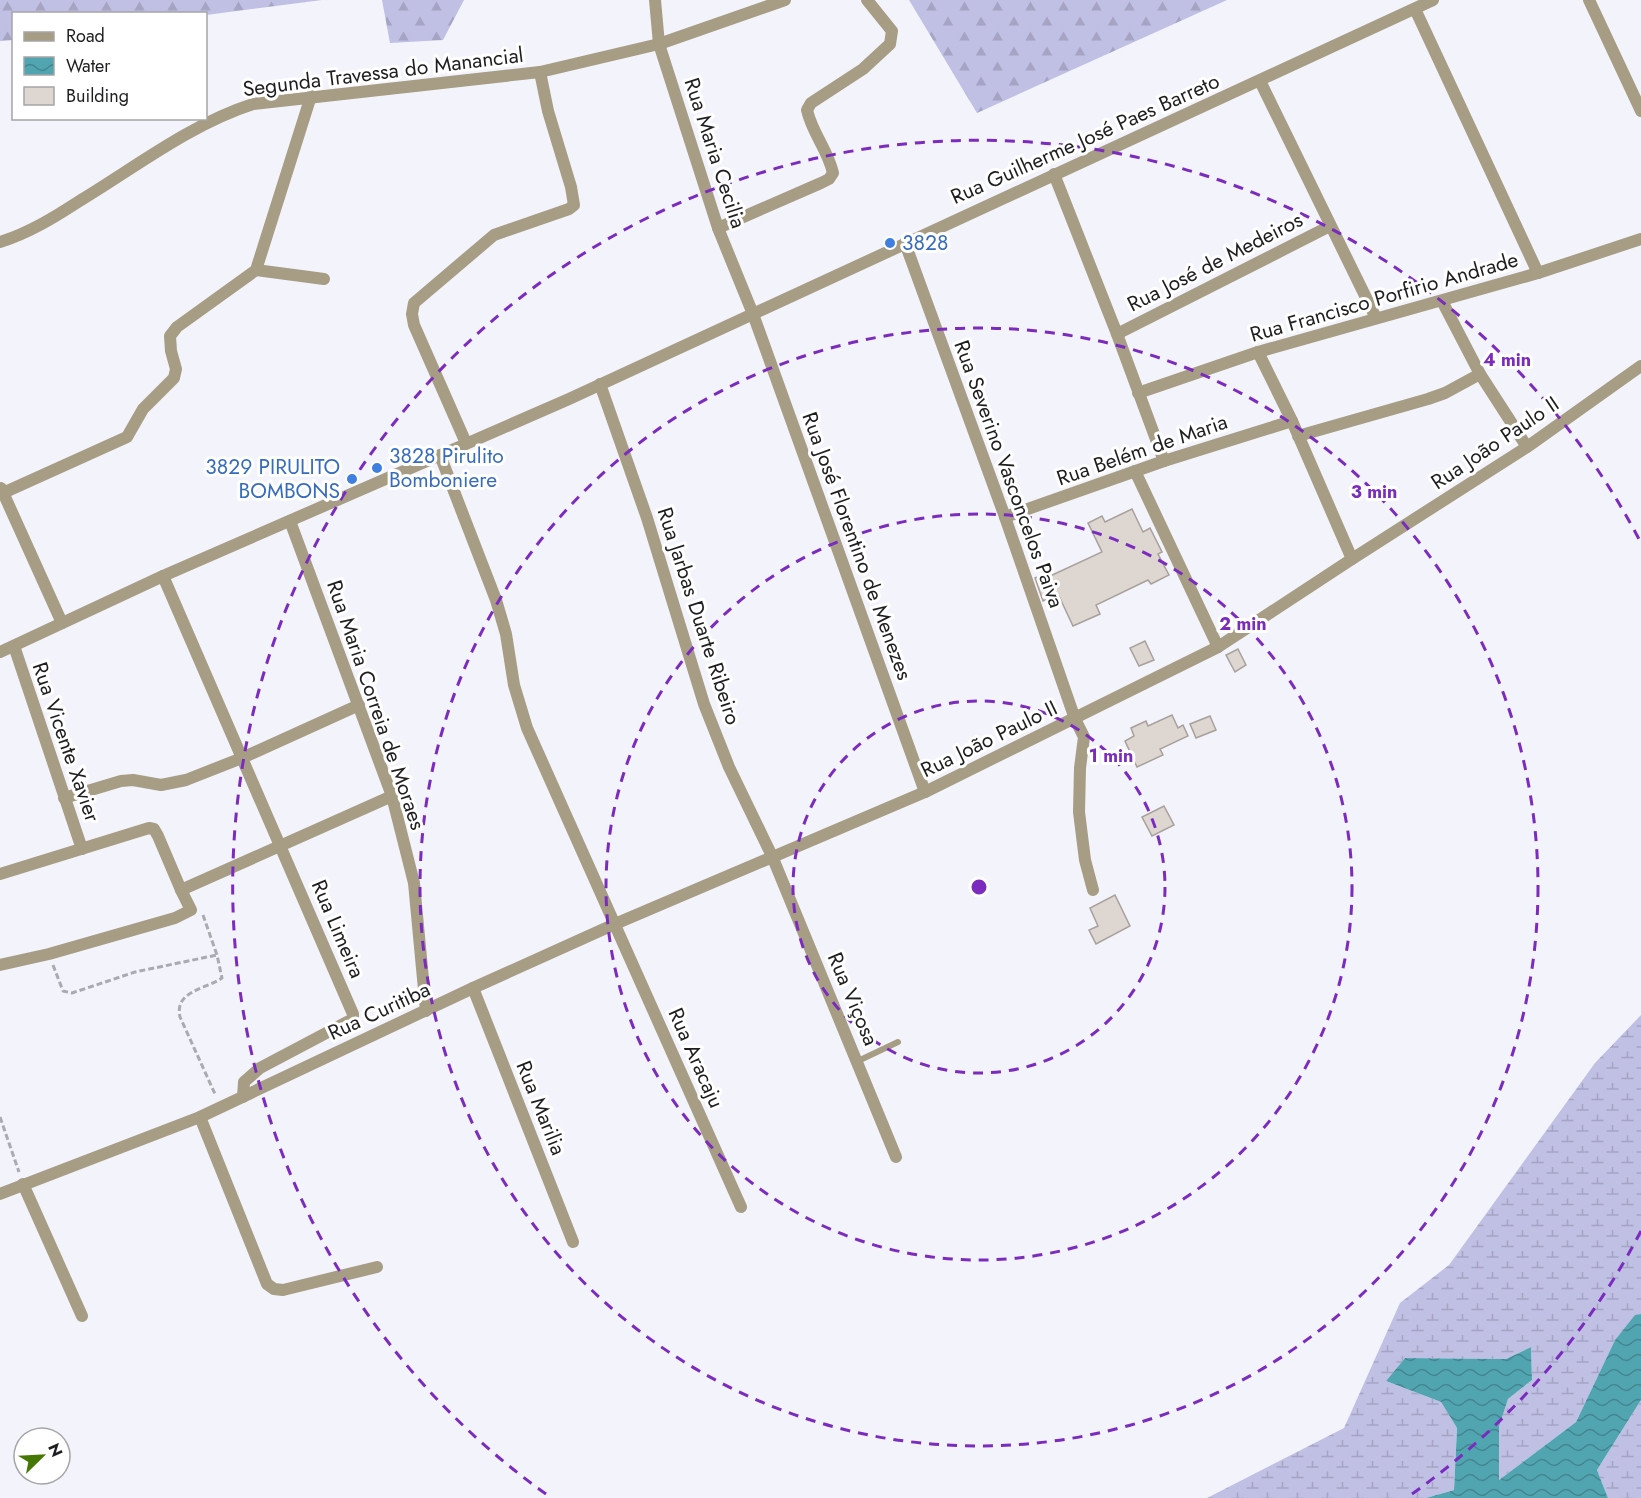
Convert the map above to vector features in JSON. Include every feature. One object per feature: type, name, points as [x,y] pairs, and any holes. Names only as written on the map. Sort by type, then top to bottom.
[{"type":"street","name":"Rua Maria Cecilia","points":[[655,0],[659,44],[718,228],[753,314]]},
{"type":"street","name":"Segunda Travessa do Manancial","points":[[0,242],[18,236],[55,217],[202,126],[228,112],[253,104],[540,72],[659,44],[785,0]]},
{"type":"street","points":[[718,228],[829,179],[833,173],[831,162],[810,123],[807,110],[812,103],[863,69],[890,44],[892,32],[867,0]]},
{"type":"street","name":"Rua Guilherme José Paes Barreto","points":[[0,652],[162,576],[600,384],[1433,0]]},
{"type":"street","points":[[1589,0],[1641,111]]},
{"type":"street","points":[[1415,9],[1538,273]]},
{"type":"street","points":[[466,443],[417,333],[412,314],[414,303],[494,235],[569,209],[574,205],[571,187],[548,111],[540,72]]},
{"type":"street","points":[[1260,81],[1376,318]]},
{"type":"street","points":[[62,623],[2,490],[127,436],[143,409],[174,378],[176,369],[170,336],[177,327],[256,270],[310,96]]},
{"type":"street","points":[[1054,174],[1164,461]]},
{"type":"street","name":"Rua José de Medeiros","points":[[1117,334],[1330,225]]},
{"type":"street","name":"Rua Francisco Porfirio Andrade","points":[[1138,393],[1258,352],[1538,273],[1641,239]]},
{"type":"street","name":"Rua Severino Vasconcelos Paiva","points":[[905,243],[1005,517],[1075,719],[1084,737],[1080,768],[1079,812],[1085,860],[1093,890]]},
{"type":"street","points":[[256,270],[324,279]]},
{"type":"street","points":[[1442,301],[1480,374],[1527,447]]},
{"type":"street","name":"Rua José Florentino de Menezes","points":[[753,314],[925,792]]},
{"type":"street","points":[[1258,352],[1292,421],[1352,559]]},
{"type":"street","name":"Rua João Paulo II","points":[[772,856],[925,792],[1218,647],[1527,447],[1641,366]]},
{"type":"street","points":[[1298,436],[1428,399],[1480,374]]},
{"type":"street","name":"Rua Jarbas Duarte Ribeiro","points":[[600,384],[647,518],[704,704],[729,766],[772,856]]},
{"type":"street","name":"Rua Belém de Maria","points":[[1005,517],[1164,461],[1292,421]]},
{"type":"street","name":"Rua Aracaju","points":[[440,455],[496,600],[506,634],[514,685],[526,728],[741,1207]]},
{"type":"street","points":[[1136,471],[1218,647]]},
{"type":"street","name":"Rua Maria Correia de Moraes","points":[[290,521],[392,796],[414,883],[426,1011]]},
{"type":"street","name":"Rua Limeira","points":[[162,576],[353,1014],[353,1019],[260,1068],[244,1082],[243,1097]]},
{"type":"street","name":"Rua Vicente Xavier","points":[[14,646],[82,849]]},
{"type":"street","points":[[64,798],[121,781],[172,784],[243,758],[359,705]]},
{"type":"street","points":[[181,890],[392,796]]},
{"type":"street","points":[[0,874],[149,828],[154,829],[158,836],[191,910],[175,918],[49,954],[0,965]]},
{"type":"street","name":"Rua Curitiba","points":[[0,1194],[200,1117],[473,988],[772,856]]},
{"type":"street","name":"Rua Viçosa","points":[[772,856],[896,1157]]},
{"type":"street","name":"Rua Marilia","points":[[473,988],[573,1242]]},
{"type":"street","points":[[200,1117],[267,1284],[274,1289],[283,1290],[377,1267]]},
{"type":"street","points":[[23,1184],[82,1316]]},
{"type":"lane","points":[[858,1061],[898,1042]]},
{"type":"path","points":[[191,910],[199,910],[202,914],[217,955],[222,978],[194,991],[183,999],[178,1009],[220,1107]]},
{"type":"path","points":[[49,954],[63,990],[67,993],[135,972],[217,955]]},
{"type":"path","points":[[0,1117],[23,1184]]},
{"type":"green space","points":[[0,0],[322,0],[207,15],[207,12],[12,12],[12,40],[0,41]]},
{"type":"green space","points":[[382,0],[464,0],[443,40],[390,43]]},
{"type":"green space","points":[[909,0],[1227,0],[977,113]]},
{"type":"green space","points":[[1641,1015],[1641,1314],[1635,1316],[1615,1340],[1576,1422],[1499,1480],[1498,1426],[1508,1399],[1532,1380],[1531,1347],[1506,1359],[1405,1358],[1386,1381],[1441,1402],[1457,1428],[1454,1490],[1426,1498],[1207,1498],[1344,1428],[1400,1303],[1449,1265],[1595,1063]]},
{"type":"green space","points":[[1641,1400],[1641,1498],[1608,1498],[1597,1470]]},
{"type":"water","points":[[1641,1314],[1641,1400],[1597,1470],[1608,1498],[1426,1498],[1454,1490],[1457,1428],[1441,1402],[1386,1381],[1405,1358],[1506,1359],[1531,1347],[1532,1380],[1508,1399],[1499,1426],[1499,1480],[1576,1422],[1615,1340],[1635,1315]]},
{"type":"building","points":[[1132,509],[1143,532],[1150,528],[1162,552],[1158,554],[1169,575],[1151,584],[1148,580],[1096,605],[1100,614],[1073,626],[1058,594],[1043,601],[1035,578],[1046,574],[1048,577],[1102,552],[1088,523],[1102,516],[1105,522]]},
{"type":"building","points":[[1145,641],[1154,660],[1139,666],[1130,648]]},
{"type":"building","points":[[1238,649],[1246,665],[1235,672],[1226,655]]},
{"type":"building","points":[[1172,715],[1178,728],[1183,725],[1188,736],[1160,749],[1163,755],[1137,767],[1125,741],[1134,736],[1131,728],[1146,721],[1148,726]]},
{"type":"building","points":[[1210,716],[1216,730],[1196,738],[1190,724]]},
{"type":"building","points":[[1164,806],[1174,825],[1152,836],[1142,817]]},
{"type":"building","points":[[1115,895],[1130,926],[1096,944],[1089,930],[1098,926],[1090,908]]},
{"type":"place","name":"3828","points":[[890,243]]},
{"type":"place","name":"3828 Pirulito Bomboniere","points":[[377,468]]},
{"type":"place","name":"3829 PIRULITO BOMBONS","points":[[352,479]]}]
